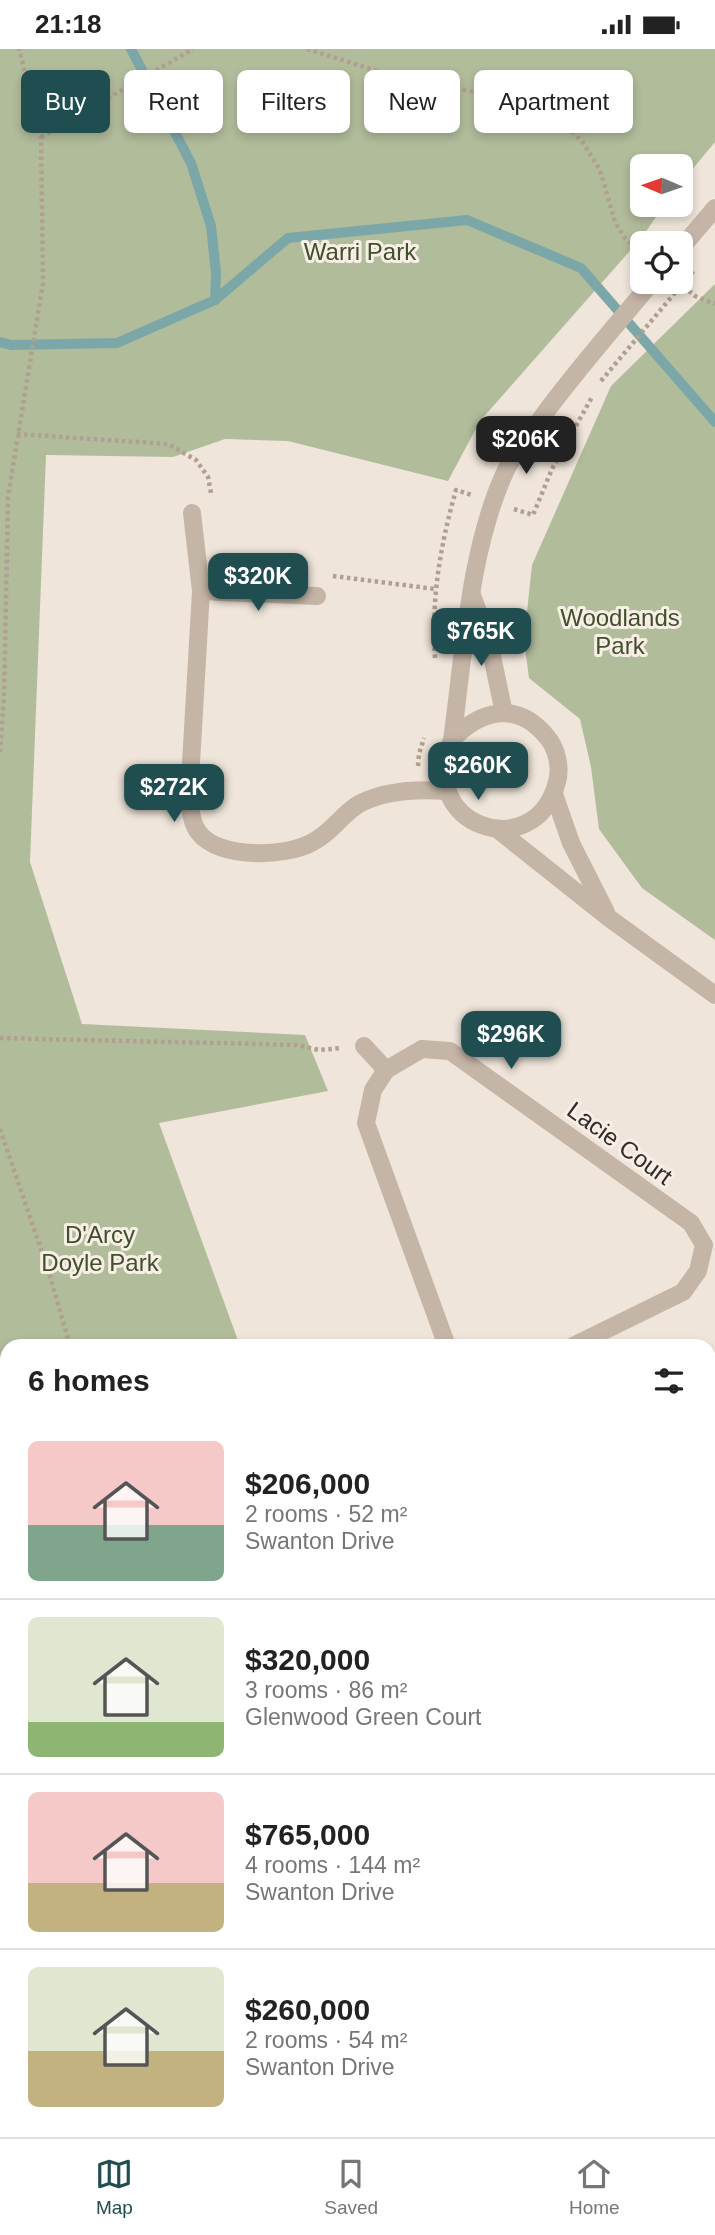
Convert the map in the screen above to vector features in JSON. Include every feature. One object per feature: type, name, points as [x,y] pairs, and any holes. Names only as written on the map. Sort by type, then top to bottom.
[{"type":"street","points":[[693,233],[715,208]]},
{"type":"street","points":[[452,740],[466,725],[484,716],[504,713],[522,716],[538,726],[550,740],[558,758],[559,776],[554,794],[545,810],[531,821],[515,828],[481,826],[466,818],[454,806],[446,790],[443,773],[445,756],[452,740],[471,592],[494,503],[506,470],[584,362],[642,294]]},
{"type":"street","points":[[192,513],[201,591],[189,798],[193,825],[201,836],[218,849],[281,853],[309,845],[330,832],[360,803],[388,794],[422,789],[446,790]]},
{"type":"street","points":[[201,591],[317,596]]},
{"type":"street","points":[[471,592],[489,642],[504,713]]},
{"type":"street","points":[[554,794],[571,843],[609,918]]},
{"type":"street","points":[[497,829],[609,918],[715,995]]},
{"type":"street","points":[[364,1046],[386,1070],[373,1090],[366,1123],[444,1339]]},
{"type":"street","name":"Lacie Court","points":[[386,1070],[422,1049],[450,1051],[691,1223],[704,1245],[698,1271],[683,1292],[587,1339]]},
{"type":"path","points":[[0,752],[4,698],[8,497],[43,283],[41,137],[19,49]]},
{"type":"path","points":[[41,137],[193,49]]},
{"type":"path","points":[[307,49],[381,72],[516,101],[557,118],[582,141],[600,170],[615,222],[630,242]]},
{"type":"path","points":[[601,381],[694,270]]},
{"type":"path","points":[[693,294],[715,303]]},
{"type":"path","points":[[17,434],[168,444],[196,460],[208,477],[211,506]]},
{"type":"path","points":[[192,513],[211,493]]},
{"type":"path","points":[[216,558],[223,563],[245,566]]},
{"type":"path","points":[[327,576],[435,589]]},
{"type":"path","points":[[0,1038],[297,1045],[319,1051],[364,1046]]},
{"type":"path","points":[[0,1129],[49,1273],[68,1339]]},
{"type":"green space","name":"Warri Park","points":[[0,49],[715,49],[715,142],[693,169],[693,154],[630,154],[630,217],[656,217],[646,231],[630,231],[630,251],[480,421],[448,481],[288,441],[225,439],[173,457],[46,455],[30,862],[82,1024],[305,1035],[328,1091],[159,1123],[237,1339],[0,1339]]},
{"type":"green space","name":"Woodlands Park","points":[[715,284],[715,940],[642,888],[599,829],[591,767],[580,719],[529,678],[524,640],[532,565],[611,386]]},
{"type":"waterway","points":[[131,49],[191,163],[211,226],[216,273],[215,300]]},
{"type":"waterway","points":[[0,342],[11,345],[117,343],[215,300],[288,238],[467,220],[581,268],[715,422]]},
{"type":"park label","name":"D'Arcy Doyle Park","points":[[100,1248]]}]
